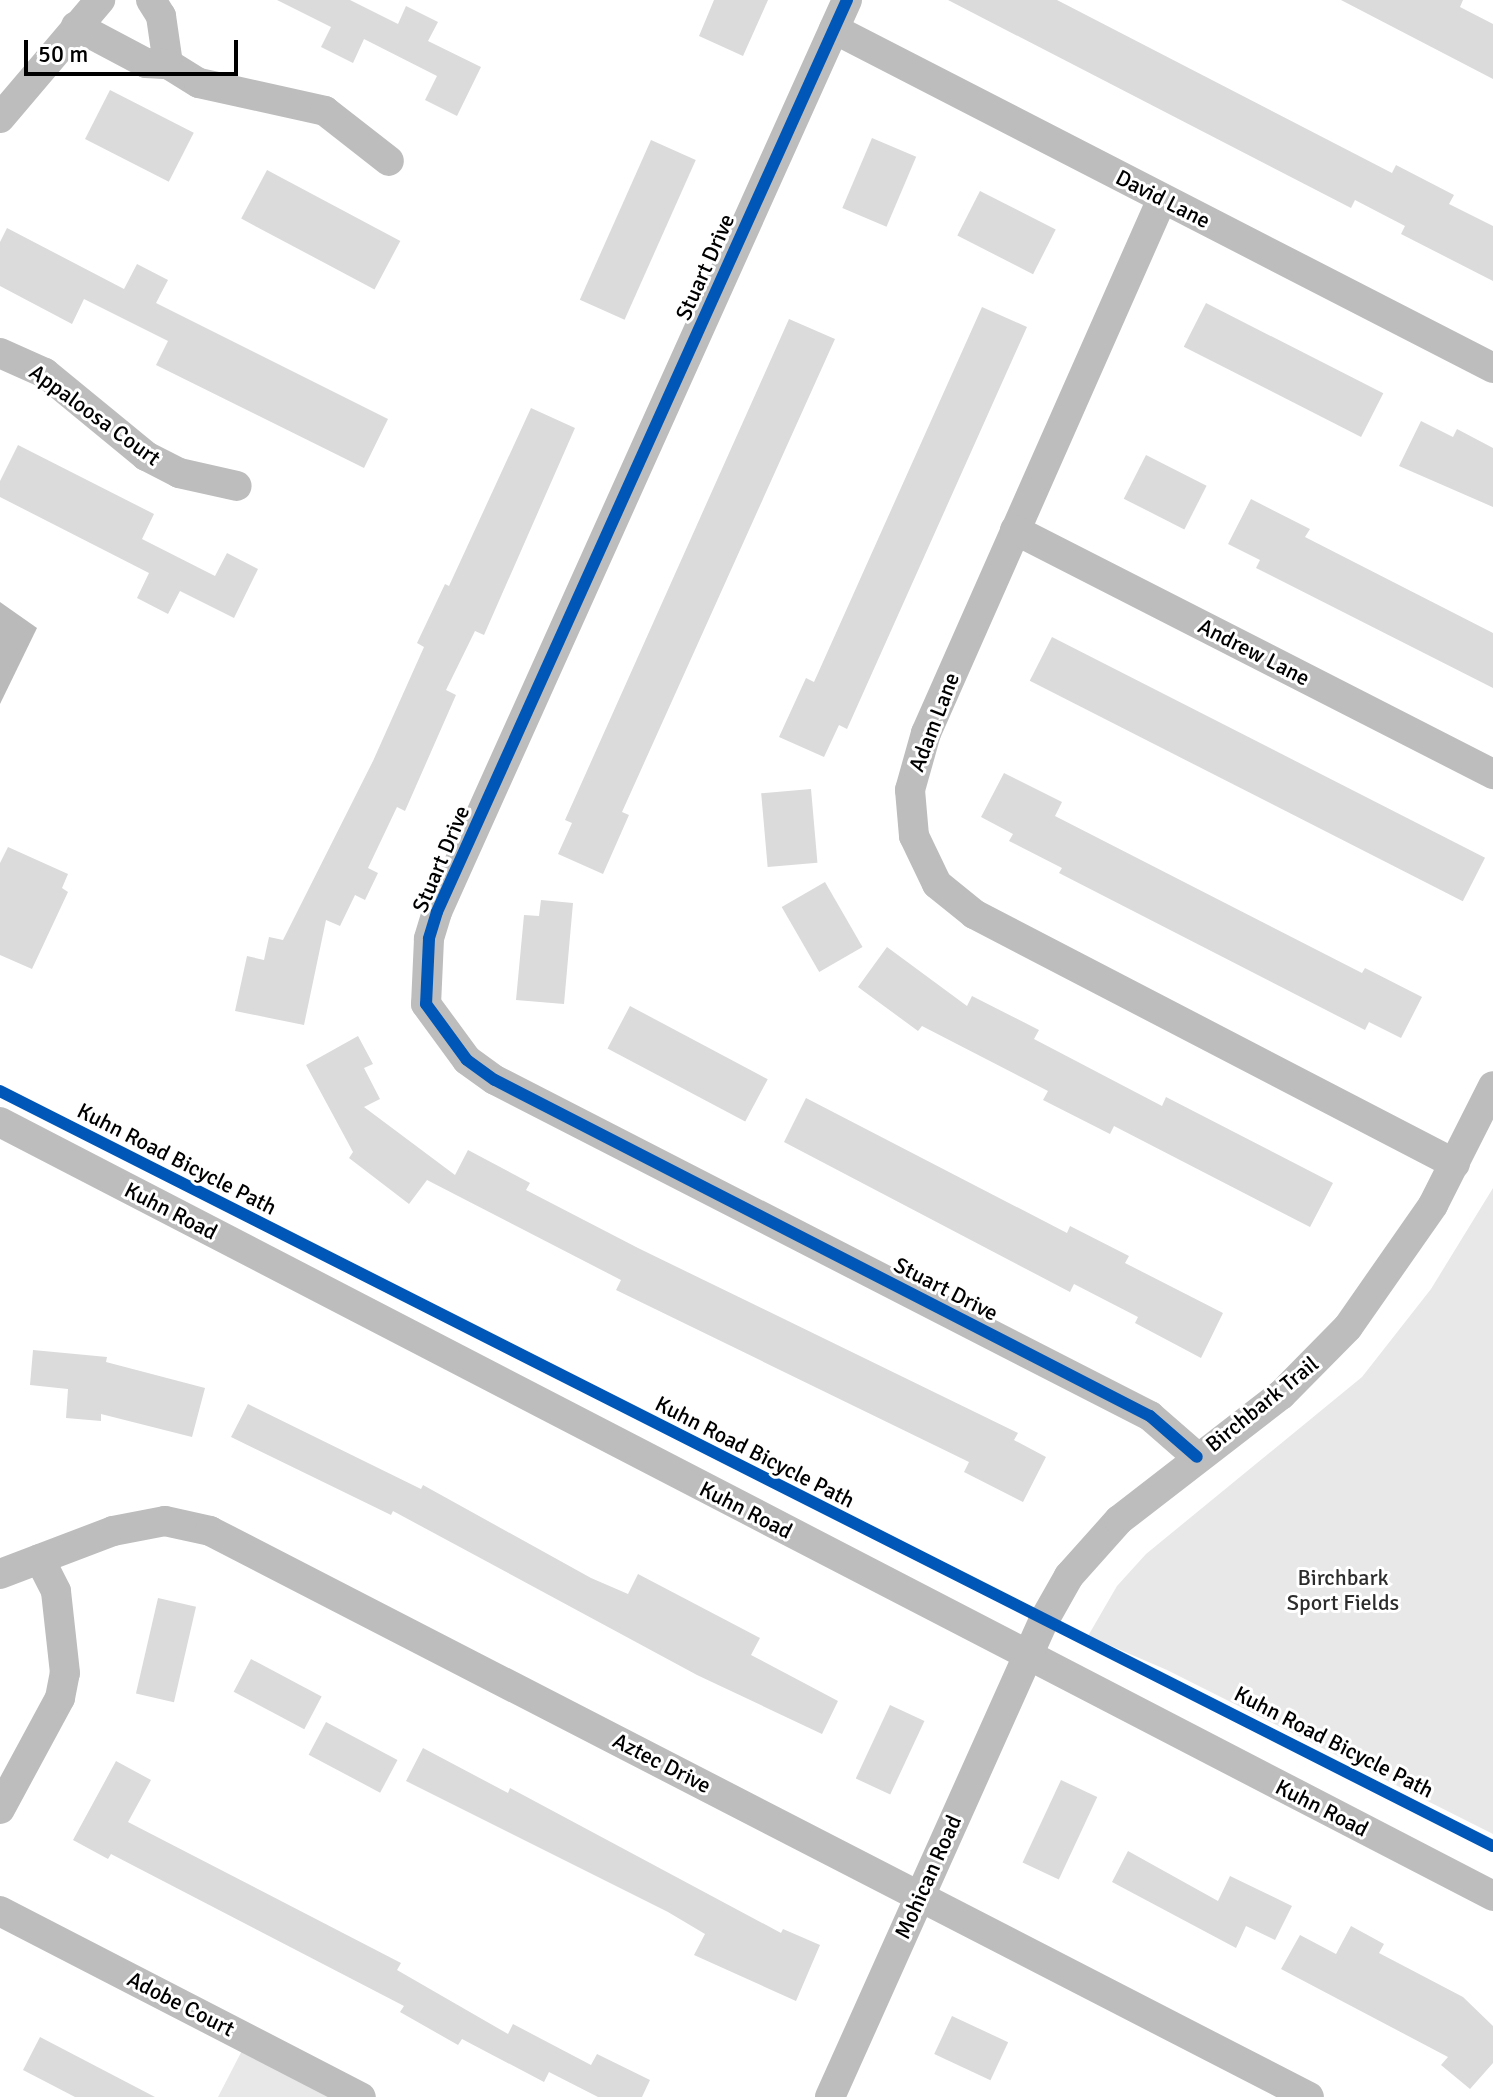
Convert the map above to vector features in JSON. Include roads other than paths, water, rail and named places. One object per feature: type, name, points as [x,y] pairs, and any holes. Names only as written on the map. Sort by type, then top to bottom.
[{"type":"street","points":[[0,118],[100,0]]},
{"type":"street","points":[[151,0],[161,16],[168,64]]},
{"type":"street","name":"Stuart Drive","points":[[847,0],[437,912],[429,939],[426,1004],[467,1060],[495,1080],[1150,1416],[1197,1457]]},
{"type":"street","points":[[76,26],[146,63],[168,64],[212,87],[325,111],[389,161]]},
{"type":"street","name":"David Lane","points":[[834,29],[1493,368]]},
{"type":"street","name":"Adam Lane","points":[[1162,199],[916,761],[910,819],[924,863],[937,884],[974,914],[1455,1164]]},
{"type":"street","name":"Appaloosa Court","points":[[0,353],[45,373],[146,456],[179,473],[237,486]]},
{"type":"street","name":"Andrew Lane","points":[[1015,530],[1493,774]]},
{"type":"street","name":"Birchbark Trail","points":[[1027,1657],[1056,1599],[1088,1553],[1119,1520],[1281,1395],[1348,1327],[1398,1260],[1455,1164],[1493,1086]]},
{"type":"street","name":"Kuhn Road","points":[[0,1122],[1493,1896]]},
{"type":"street","name":"Aztec Drive","points":[[0,1574],[113,1531],[165,1521],[210,1531],[1309,2097]]},
{"type":"street","points":[[0,1809],[60,1698],[65,1673],[56,1591],[40,1559]]},
{"type":"street","name":"Mohican Road","points":[[830,2097],[1027,1657]]},
{"type":"street","name":"Adobe Court","points":[[0,1911],[361,2097]]},
{"type":"park label","name":"Birchbark Sport Fields","points":[[1343,1590]]}]
